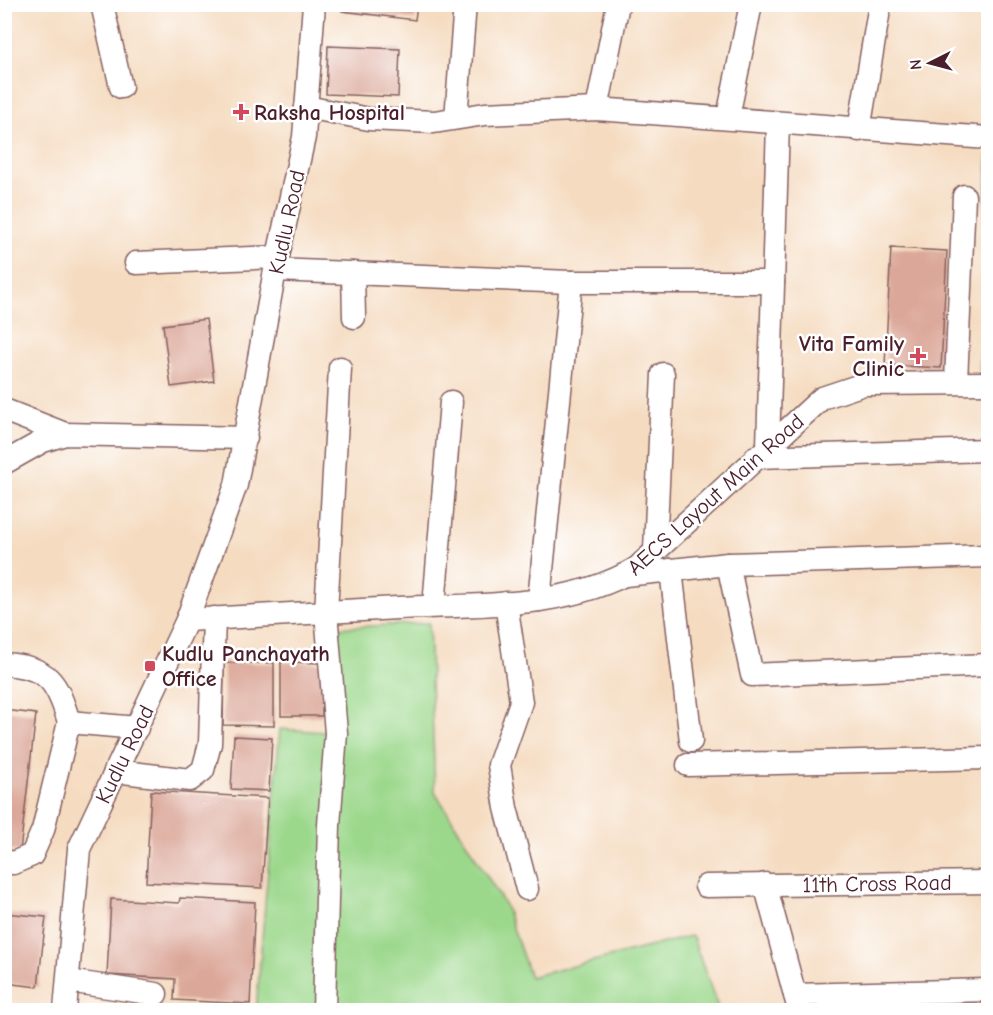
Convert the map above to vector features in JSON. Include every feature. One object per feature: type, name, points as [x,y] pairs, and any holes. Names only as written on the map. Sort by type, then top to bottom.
[{"type":"street","points":[[102,4],[121,87]]},
{"type":"street","name":"Kudlu Road","points":[[65,1011],[79,849],[187,620],[236,485],[276,264],[304,137],[314,4]]},
{"type":"street","points":[[456,118],[465,4]]},
{"type":"street","points":[[597,109],[618,4]]},
{"type":"street","points":[[728,117],[751,4]]},
{"type":"street","points":[[859,130],[880,4]]},
{"type":"street","points":[[306,107],[369,119],[434,122],[485,114],[597,109],[988,138]]},
{"type":"street","points":[[778,124],[773,282],[762,451],[988,450]]},
{"type":"street","points":[[956,382],[964,196]]},
{"type":"street","points":[[136,263],[276,264],[353,273],[571,282],[773,282]]},
{"type":"street","points":[[353,273],[354,317]]},
{"type":"street","points":[[539,600],[571,282]]},
{"type":"street","points":[[324,1011],[329,825],[336,733],[326,612],[340,368]]},
{"type":"street","points":[[655,550],[663,374]]},
{"type":"street","name":"AECS Layout Main Road","points":[[187,620],[507,603],[539,600],[586,591],[637,568],[822,398],[842,389],[864,384],[988,382]]},
{"type":"street","points":[[434,606],[451,402]]},
{"type":"street","points":[[4,410],[65,434]]},
{"type":"street","points":[[4,463],[43,441],[65,434],[246,438]]},
{"type":"street","points":[[625,575],[728,564],[988,556]]},
{"type":"street","points":[[728,564],[752,675],[988,665]]},
{"type":"street","points":[[671,570],[690,741]]},
{"type":"street","points":[[507,603],[521,702],[499,765],[506,808],[527,889]]},
{"type":"street","points":[[115,771],[190,780],[203,770],[210,744],[214,618]]},
{"type":"street","points":[[4,664],[30,666],[48,678],[61,694],[69,722],[43,830],[32,855],[13,863],[4,861]]},
{"type":"street","points":[[69,722],[137,728]]},
{"type":"street","points":[[688,765],[988,758]]},
{"type":"street","name":"11th Cross Road","points":[[706,886],[988,882]]},
{"type":"street","points":[[765,884],[797,1003],[988,990]]},
{"type":"street","points":[[68,981],[156,994]]},
{"type":"green space","points":[[988,153],[988,370],[980,370]]},
{"type":"green space","points":[[429,623],[435,792],[505,905],[530,977],[692,936],[719,1010],[256,1010],[280,729],[326,732],[333,628]]},
{"type":"building","points":[[343,4],[417,4],[415,20],[342,11]]},
{"type":"building","points":[[328,46],[400,49],[398,97],[326,94]]},
{"type":"building","points":[[891,248],[947,251],[941,368],[885,365]]},
{"type":"building","points":[[206,319],[214,381],[171,387],[163,325]]},
{"type":"building","points":[[281,662],[323,663],[322,716],[281,716]]},
{"type":"building","points":[[224,663],[274,663],[274,726],[223,725]]},
{"type":"building","points":[[4,710],[36,714],[20,851],[4,850]]},
{"type":"building","points":[[234,736],[272,738],[269,791],[231,789]]},
{"type":"building","points":[[151,791],[268,798],[262,888],[146,882]]},
{"type":"building","points":[[180,898],[255,902],[250,1004],[174,1000],[175,979],[107,975],[111,899],[179,903]]},
{"type":"building","points":[[4,913],[46,917],[38,987],[4,983]]},
{"type":"building","points":[[982,999],[983,1010],[953,1010],[953,1000]]},
{"type":"building","points":[[857,1005],[857,1010],[825,1010],[825,1007]]},
{"type":"place","name":"Raksha Hospital","points":[[241,112]]},
{"type":"place","name":"Vita Family Clinic","points":[[918,356]]},
{"type":"place","name":"Kudlu Panchayath Office","points":[[150,666]]}]
